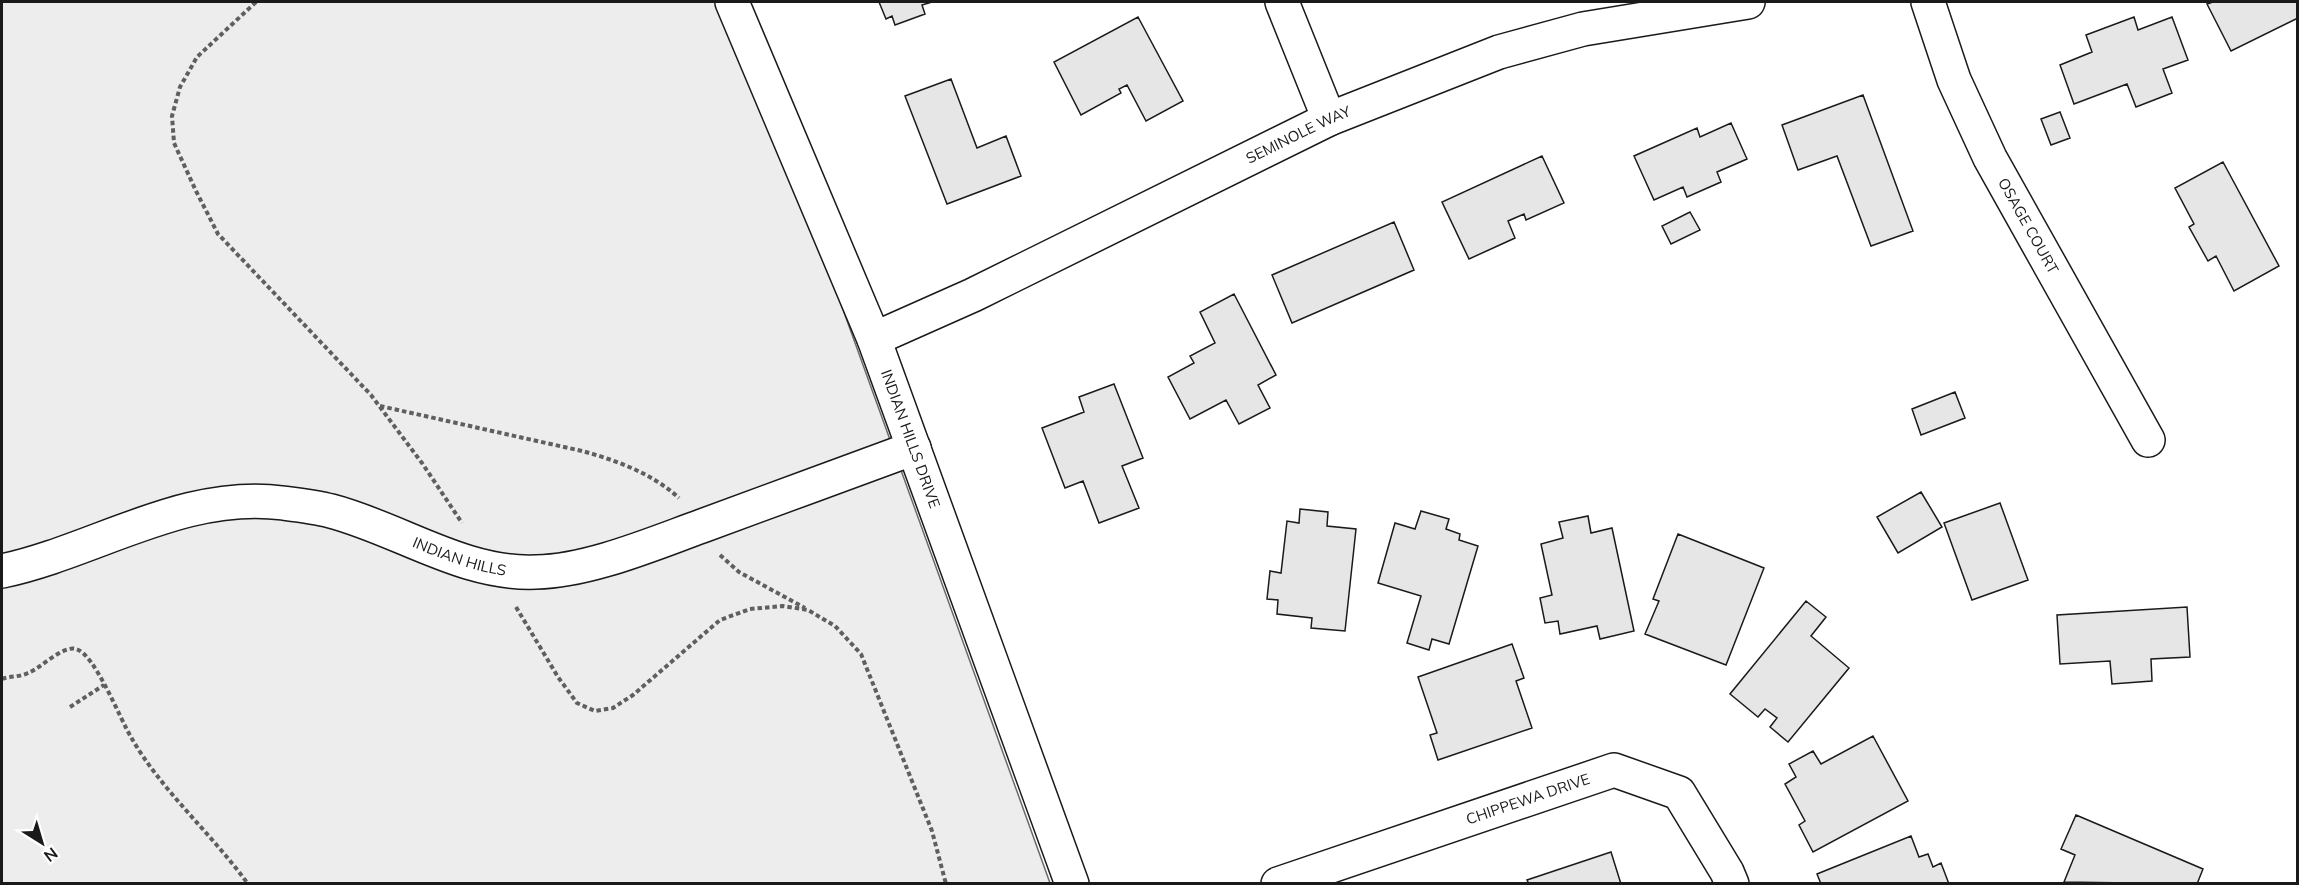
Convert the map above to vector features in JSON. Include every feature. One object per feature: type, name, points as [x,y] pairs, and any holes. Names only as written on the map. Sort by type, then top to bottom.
[{"type":"street","name":"INDIAN HILLS DRIVE","points":[[732,2],[874,339],[1072,884]]},
{"type":"street","points":[[1282,2],[1329,119]]},
{"type":"street","name":"SEMINOLE WAY","points":[[874,339],[973,295],[1329,119],[1499,52],[1536,40],[1631,20],[1748,2]]},
{"type":"street","name":"OSAGE COURT","points":[[1928,2],[1954,80],[1990,158],[2148,440]]},
{"type":"street","name":"INDIAN HILLS","points":[[2,571],[71,551],[181,510],[231,503],[280,503],[331,511],[446,555],[491,569],[537,572],[580,566],[648,546],[914,448]]},
{"type":"street","name":"CHIPPEWA DRIVE","points":[[1278,884],[1614,770],[1679,793],[1732,884]]},
{"type":"path","points":[[256,2],[197,57],[180,87],[172,116],[174,142],[218,234],[379,405],[422,463],[534,634],[558,677],[577,703],[595,711],[613,708],[633,695],[720,620],[750,609],[783,606],[808,610]]},
{"type":"path","points":[[379,405],[613,459],[676,495],[691,510],[713,548],[740,572],[835,626],[861,654],[932,831],[946,884]]},
{"type":"path","points":[[2,679],[26,675],[68,649],[77,649],[91,660],[132,740],[154,772],[232,862],[248,884]]},
{"type":"path","points":[[70,707],[104,685]]},
{"type":"shaded area","points":[[2,2],[732,2],[1050,883],[2,884]]},
{"type":"building","points":[[879,2],[932,2],[922,5],[925,14],[895,25],[892,16],[886,19]]},
{"type":"building","points":[[2213,2],[2298,2],[2298,18],[2231,51],[2207,4]]},
{"type":"building","points":[[1138,17],[1183,101],[1146,121],[1127,85],[1119,89],[1121,93],[1081,115],[1054,62]]},
{"type":"building","points":[[2134,17],[2138,30],[2172,17],[2188,60],[2163,69],[2172,93],[2136,107],[2127,84],[2074,104],[2060,65],[2092,52],[2086,35]]},
{"type":"building","points":[[951,79],[977,148],[1006,136],[1021,176],[947,204],[905,96]]},
{"type":"building","points":[[1863,95],[1913,231],[1871,246],[1837,156],[1798,170],[1782,125]]},
{"type":"building","points":[[2060,112],[2070,138],[2051,145],[2041,119]]},
{"type":"building","points":[[1731,123],[1747,159],[1717,172],[1721,182],[1687,197],[1683,187],[1654,200],[1634,156],[1697,128],[1700,137]]},
{"type":"building","points":[[1542,156],[1564,203],[1526,220],[1524,214],[1508,221],[1515,238],[1469,259],[1442,202]]},
{"type":"building","points":[[2223,162],[2279,266],[2234,291],[2216,256],[2208,261],[2189,227],[2194,224],[2175,188]]},
{"type":"building","points":[[1690,212],[1700,230],[1671,244],[1662,226]]},
{"type":"building","points":[[1394,222],[1414,270],[1292,323],[1272,275]]},
{"type":"building","points":[[1234,294],[1276,375],[1258,385],[1270,408],[1239,424],[1226,400],[1190,419],[1168,377],[1194,363],[1190,356],[1215,343],[1200,312]]},
{"type":"building","points":[[1114,384],[1143,458],[1122,466],[1139,508],[1099,523],[1083,481],[1065,488],[1042,428],[1084,412],[1079,397]]},
{"type":"building","points":[[1955,392],[1965,418],[1921,435],[1912,409]]},
{"type":"building","points":[[1921,492],[1942,527],[1898,553],[1877,517]]},
{"type":"building","points":[[2000,503],[2028,580],[1972,600],[1944,523]]},
{"type":"building","points":[[1300,509],[1328,512],[1327,526],[1356,529],[1345,631],[1311,628],[1312,618],[1277,614],[1278,600],[1267,599],[1270,571],[1281,573],[1287,521],[1299,523]]},
{"type":"building","points":[[1421,511],[1449,519],[1446,529],[1460,534],[1459,540],[1478,546],[1449,644],[1432,639],[1429,650],[1407,643],[1421,596],[1378,583],[1395,523],[1415,529]]},
{"type":"building","points":[[1588,516],[1591,533],[1612,528],[1634,631],[1600,639],[1597,626],[1560,634],[1558,621],[1545,623],[1540,598],[1552,595],[1541,544],[1563,538],[1559,522]]},
{"type":"building","points":[[1678,534],[1764,568],[1726,665],[1645,634],[1659,601],[1653,599]]},
{"type":"building","points":[[1806,601],[1826,617],[1811,636],[1849,668],[1788,742],[1770,727],[1777,718],[1765,709],[1758,717],[1730,694]]},
{"type":"building","points":[[2187,607],[2190,657],[2151,659],[2152,681],[2112,684],[2110,661],[2060,664],[2057,615]]},
{"type":"building","points":[[1512,644],[1524,678],[1516,681],[1532,728],[1438,760],[1430,735],[1437,733],[1418,677]]},
{"type":"building","points":[[1873,736],[1908,801],[1813,852],[1799,825],[1805,821],[1785,784],[1796,777],[1789,764],[1813,751],[1821,764]]},
{"type":"building","points":[[2076,815],[2203,869],[2197,884],[2064,882],[2075,855],[2061,849]]},
{"type":"building","points":[[1911,836],[1919,857],[1928,854],[1933,867],[1941,863],[1949,884],[1821,884],[1817,874]]},
{"type":"building","points":[[1611,852],[1621,884],[1529,884],[1527,880]]}]
